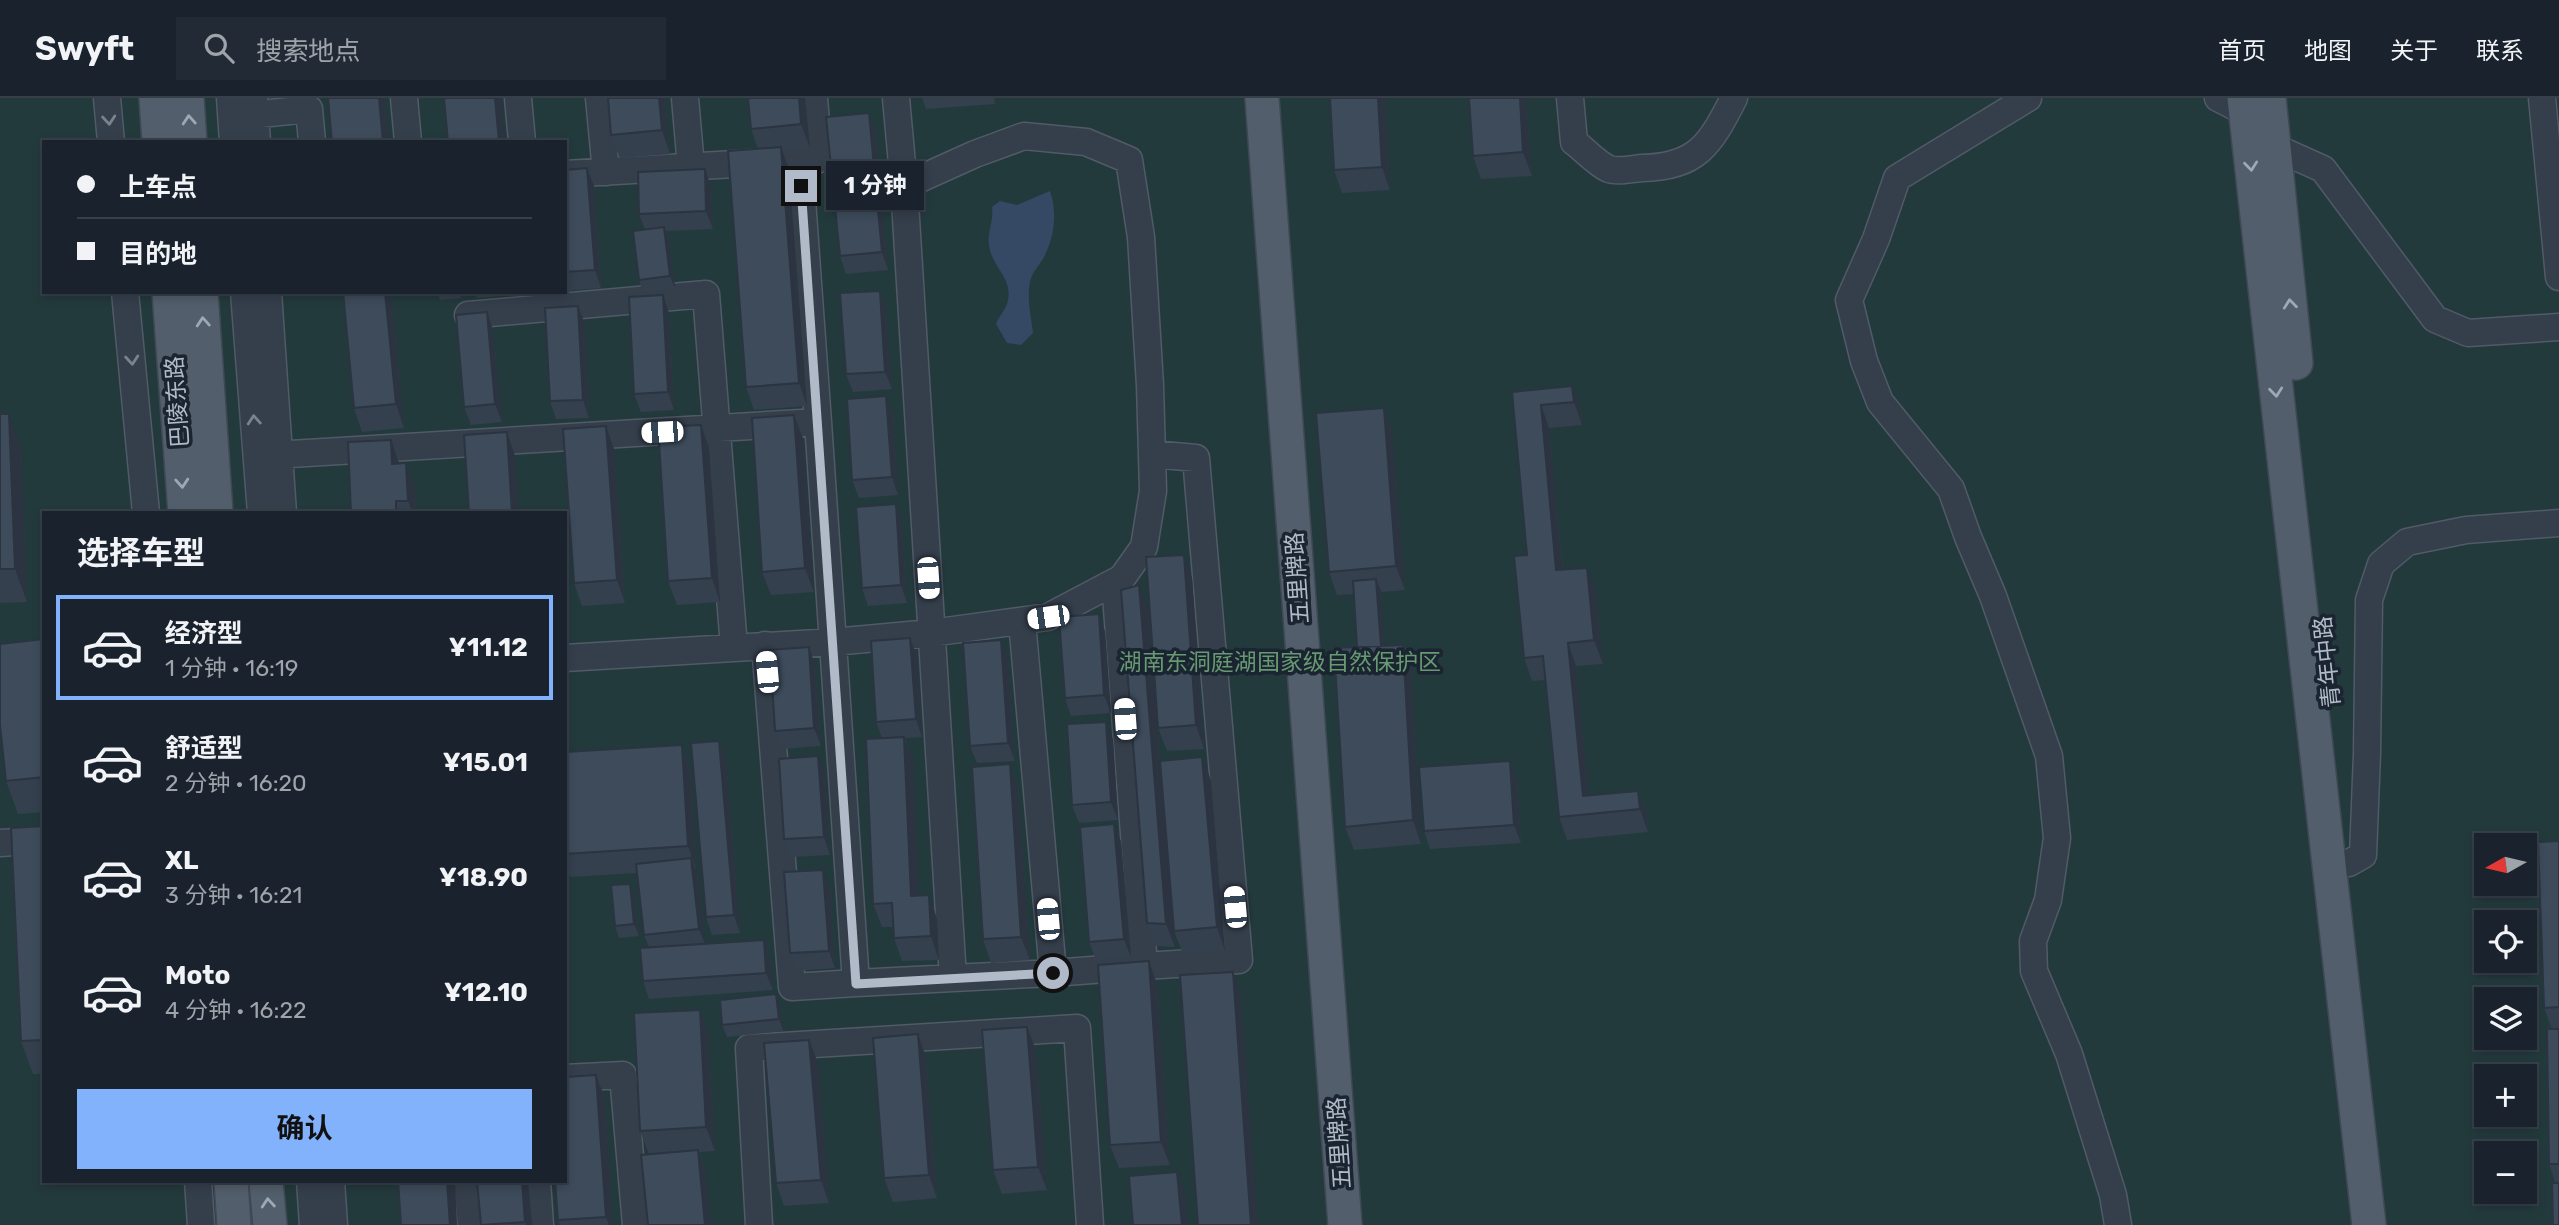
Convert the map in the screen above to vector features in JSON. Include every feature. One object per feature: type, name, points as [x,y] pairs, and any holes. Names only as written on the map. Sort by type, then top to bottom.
[{"type":"main road","points":[[156,98],[159,140]]},
{"type":"main road","points":[[187,98],[190,140]]},
{"type":"main road","name":"五里牌路","points":[[1245,98],[1326,1225]]},
{"type":"main road","name":"五里牌路","points":[[1262,98],[1345,1225]]},
{"type":"main road","points":[[2244,102],[2370,1225]]},
{"type":"main road","name":"青年中路","points":[[2244,102],[2274,147],[2386,1225]]},
{"type":"main road","name":"巴陵东路","points":[[169,294],[185,511]]},
{"type":"main road","name":"巴陵东路","points":[[201,294],[216,511]]},
{"type":"main road","points":[[231,1183],[234,1225]]},
{"type":"main road","points":[[266,1183],[270,1225]]},
{"type":"street","points":[[107,98],[111,140]]},
{"type":"street","points":[[254,98],[257,140]]},
{"type":"street","points":[[404,98],[408,140]]},
{"type":"street","points":[[518,98],[522,140]]},
{"type":"street","points":[[600,98],[606,172]]},
{"type":"street","points":[[685,98],[691,167]]},
{"type":"street","points":[[567,174],[819,159],[814,98]]},
{"type":"street","points":[[1570,98],[1574,142],[1610,170],[1667,168],[1685,162],[1699,152],[1720,125],[1734,98]]},
{"type":"street","points":[[2028,98],[1897,178],[1876,239],[1849,300],[1864,361],[1880,402],[1951,489],[1993,596],[2049,756],[2057,838],[2048,900],[2033,941],[2034,971],[2069,1054],[2113,1195],[2118,1225]]},
{"type":"street","points":[[2542,98],[2559,277]]},
{"type":"street","points":[[871,115],[896,105],[904,186],[953,978]]},
{"type":"street","points":[[232,119],[309,109],[312,140]]},
{"type":"street","points":[[567,658],[833,642],[1022,621],[1048,617],[1122,579],[1144,547],[1153,491],[1141,237],[1129,160],[1086,142],[1024,136],[975,154],[904,186]]},
{"type":"street","points":[[2274,147],[2323,169],[2435,319],[2468,333],[2559,327]]},
{"type":"street","points":[[801,186],[856,984]]},
{"type":"street","points":[[125,294],[146,511]]},
{"type":"street","points":[[244,294],[261,511]]},
{"type":"street","points":[[268,294],[283,511]]},
{"type":"street","points":[[468,315],[706,294],[734,647]]},
{"type":"street","points":[[257,456],[818,422]]},
{"type":"street","points":[[765,645],[792,987],[1239,960],[1196,458],[1152,454]]},
{"type":"street","points":[[2348,863],[2363,855],[2369,600],[2381,564],[2407,542],[2466,530],[2559,523]]},
{"type":"street","points":[[1115,582],[1144,966]]},
{"type":"street","points":[[1022,621],[1053,973]]},
{"type":"street","points":[[0,843],[42,840]]},
{"type":"street","points":[[759,1225],[749,1048],[1077,1028],[1090,1225]]},
{"type":"street","points":[[567,1079],[623,1076],[636,1225]]},
{"type":"street","points":[[198,1183],[201,1225]]},
{"type":"street","points":[[310,1183],[313,1225]]},
{"type":"street","points":[[331,1183],[334,1225]]},
{"type":"street","points":[[467,1183],[471,1225]]},
{"type":"street","points":[[537,1183],[540,1225]]},
{"type":"green space","name":"湖南东洞庭湖国家级自然保护区","points":[[0,98],[2559,98],[2559,1225],[0,1225]]},
{"type":"water","points":[[1050,191],[1054,207],[1053,231],[1045,255],[1032,275],[1029,291],[1033,333],[1021,345],[1007,343],[996,324],[1006,306],[1009,292],[989,245],[992,207],[1000,201],[1017,205]]},
{"type":"building","points":[[328,98],[379,98],[383,140],[332,140]]},
{"type":"building","points":[[444,98],[495,98],[499,140],[448,140]]},
{"type":"building","points":[[608,98],[659,98],[662,130],[611,135]]},
{"type":"building","points":[[748,98],[799,98],[801,124],[751,129]]},
{"type":"building","points":[[1330,98],[1378,98],[1382,167],[1334,170]]},
{"type":"building","points":[[1469,98],[1520,98],[1523,152],[1473,156]]},
{"type":"building","points":[[869,113],[882,252],[840,256],[826,117]]},
{"type":"building","points":[[781,147],[799,383],[746,387],[728,151]]},
{"type":"building","points":[[587,168],[595,270],[567,272],[567,170]]},
{"type":"building","points":[[705,169],[706,211],[639,214],[638,172]]},
{"type":"building","points":[[664,227],[670,276],[639,280],[633,231]]},
{"type":"building","points":[[880,291],[885,372],[846,374],[840,293]]},
{"type":"building","points":[[343,294],[385,294],[396,404],[354,408]]},
{"type":"building","points":[[663,295],[668,392],[634,394],[629,297]]},
{"type":"building","points":[[578,306],[583,400],[550,401],[545,308]]},
{"type":"building","points":[[487,312],[495,404],[464,407],[456,315]]},
{"type":"building","points":[[1572,386],[1574,402],[1541,405],[1556,570],[1587,568],[1594,640],[1568,643],[1583,796],[1638,791],[1640,809],[1559,817],[1543,656],[1524,658],[1514,556],[1527,555],[1512,392]]},
{"type":"building","points":[[886,396],[892,477],[852,480],[847,399]]},
{"type":"building","points":[[1384,408],[1396,566],[1329,572],[1316,413]]},
{"type":"building","points":[[0,414],[9,414],[15,569],[0,569]]},
{"type":"building","points":[[794,415],[805,568],[762,572],[752,418]]},
{"type":"building","points":[[701,425],[712,578],[668,581],[658,427]]},
{"type":"building","points":[[606,426],[617,580],[574,583],[563,429]]},
{"type":"building","points":[[507,432],[512,511],[469,511],[464,435]]},
{"type":"building","points":[[391,440],[392,464],[406,463],[408,501],[396,501],[396,511],[351,511],[348,442]]},
{"type":"building","points":[[896,504],[901,585],[862,588],[856,507]]},
{"type":"building","points":[[1184,555],[1196,725],[1158,728],[1146,557]]},
{"type":"building","points":[[1376,579],[1381,646],[1357,647],[1353,581]]},
{"type":"building","points":[[1139,585],[1166,924],[1147,923],[1121,590]]},
{"type":"building","points":[[1099,614],[1104,695],[1065,698],[1059,617]]},
{"type":"building","points":[[910,638],[916,719],[876,722],[871,641]]},
{"type":"building","points":[[42,639],[42,777],[6,781],[0,725],[0,644]]},
{"type":"building","points":[[1001,640],[1008,743],[970,746],[963,643]]},
{"type":"building","points":[[1403,645],[1413,820],[1345,827],[1334,648]]},
{"type":"building","points":[[809,647],[814,728],[775,731],[770,650]]},
{"type":"building","points":[[1106,722],[1111,802],[1072,805],[1067,724]]},
{"type":"building","points":[[904,737],[911,896],[929,895],[931,936],[894,938],[892,903],[873,904],[866,739]]},
{"type":"building","points":[[719,741],[734,915],[706,917],[691,743]]},
{"type":"building","points":[[682,745],[688,846],[567,854],[567,752]]},
{"type":"building","points":[[818,756],[824,837],[784,839],[779,759]]},
{"type":"building","points":[[1202,757],[1217,927],[1174,931],[1160,761]]},
{"type":"building","points":[[1510,761],[1514,825],[1424,831],[1419,767]]},
{"type":"building","points":[[1010,764],[1021,937],[983,939],[972,767]]},
{"type":"building","points":[[1114,824],[1124,939],[1089,942],[1080,827]]},
{"type":"building","points":[[42,826],[42,1040],[21,1041],[11,828]]},
{"type":"building","points":[[2559,841],[2559,1007],[2544,1008],[2538,842]]},
{"type":"building","points":[[691,858],[699,929],[644,935],[636,864]]},
{"type":"building","points":[[823,870],[829,951],[790,953],[784,872]]},
{"type":"building","points":[[630,884],[634,924],[615,926],[611,885]]},
{"type":"building","points":[[764,940],[766,973],[643,981],[640,948]]},
{"type":"building","points":[[1149,961],[1161,1142],[1110,1145],[1098,965]]},
{"type":"building","points":[[1233,972],[1251,1225],[1198,1225],[1180,975]]},
{"type":"building","points":[[776,994],[779,1019],[722,1025],[720,1000]]},
{"type":"building","points":[[700,1010],[706,1127],[640,1131],[634,1013]]},
{"type":"building","points":[[1027,1027],[1038,1167],[993,1170],[982,1030]]},
{"type":"building","points":[[2547,1029],[2559,1029],[2559,1164],[2549,1164]]},
{"type":"building","points":[[918,1034],[929,1175],[884,1178],[873,1038]]},
{"type":"building","points":[[809,1040],[821,1180],[776,1183],[764,1043]]},
{"type":"building","points":[[596,1075],[606,1217],[558,1220],[555,1183],[567,1183],[567,1077]]},
{"type":"building","points":[[698,1150],[705,1225],[648,1225],[641,1155]]},
{"type":"building","points":[[1177,1172],[1182,1225],[1133,1225],[1129,1176]]},
{"type":"building","points":[[398,1183],[447,1183],[450,1225],[401,1225]]},
{"type":"building","points":[[477,1183],[522,1183],[525,1222],[481,1225]]},
{"type":"building","points":[[2552,1183],[2559,1183],[2559,1225],[2553,1225]]},
{"type":"route","points":[[801,186],[856,984],[1053,973]]}]
